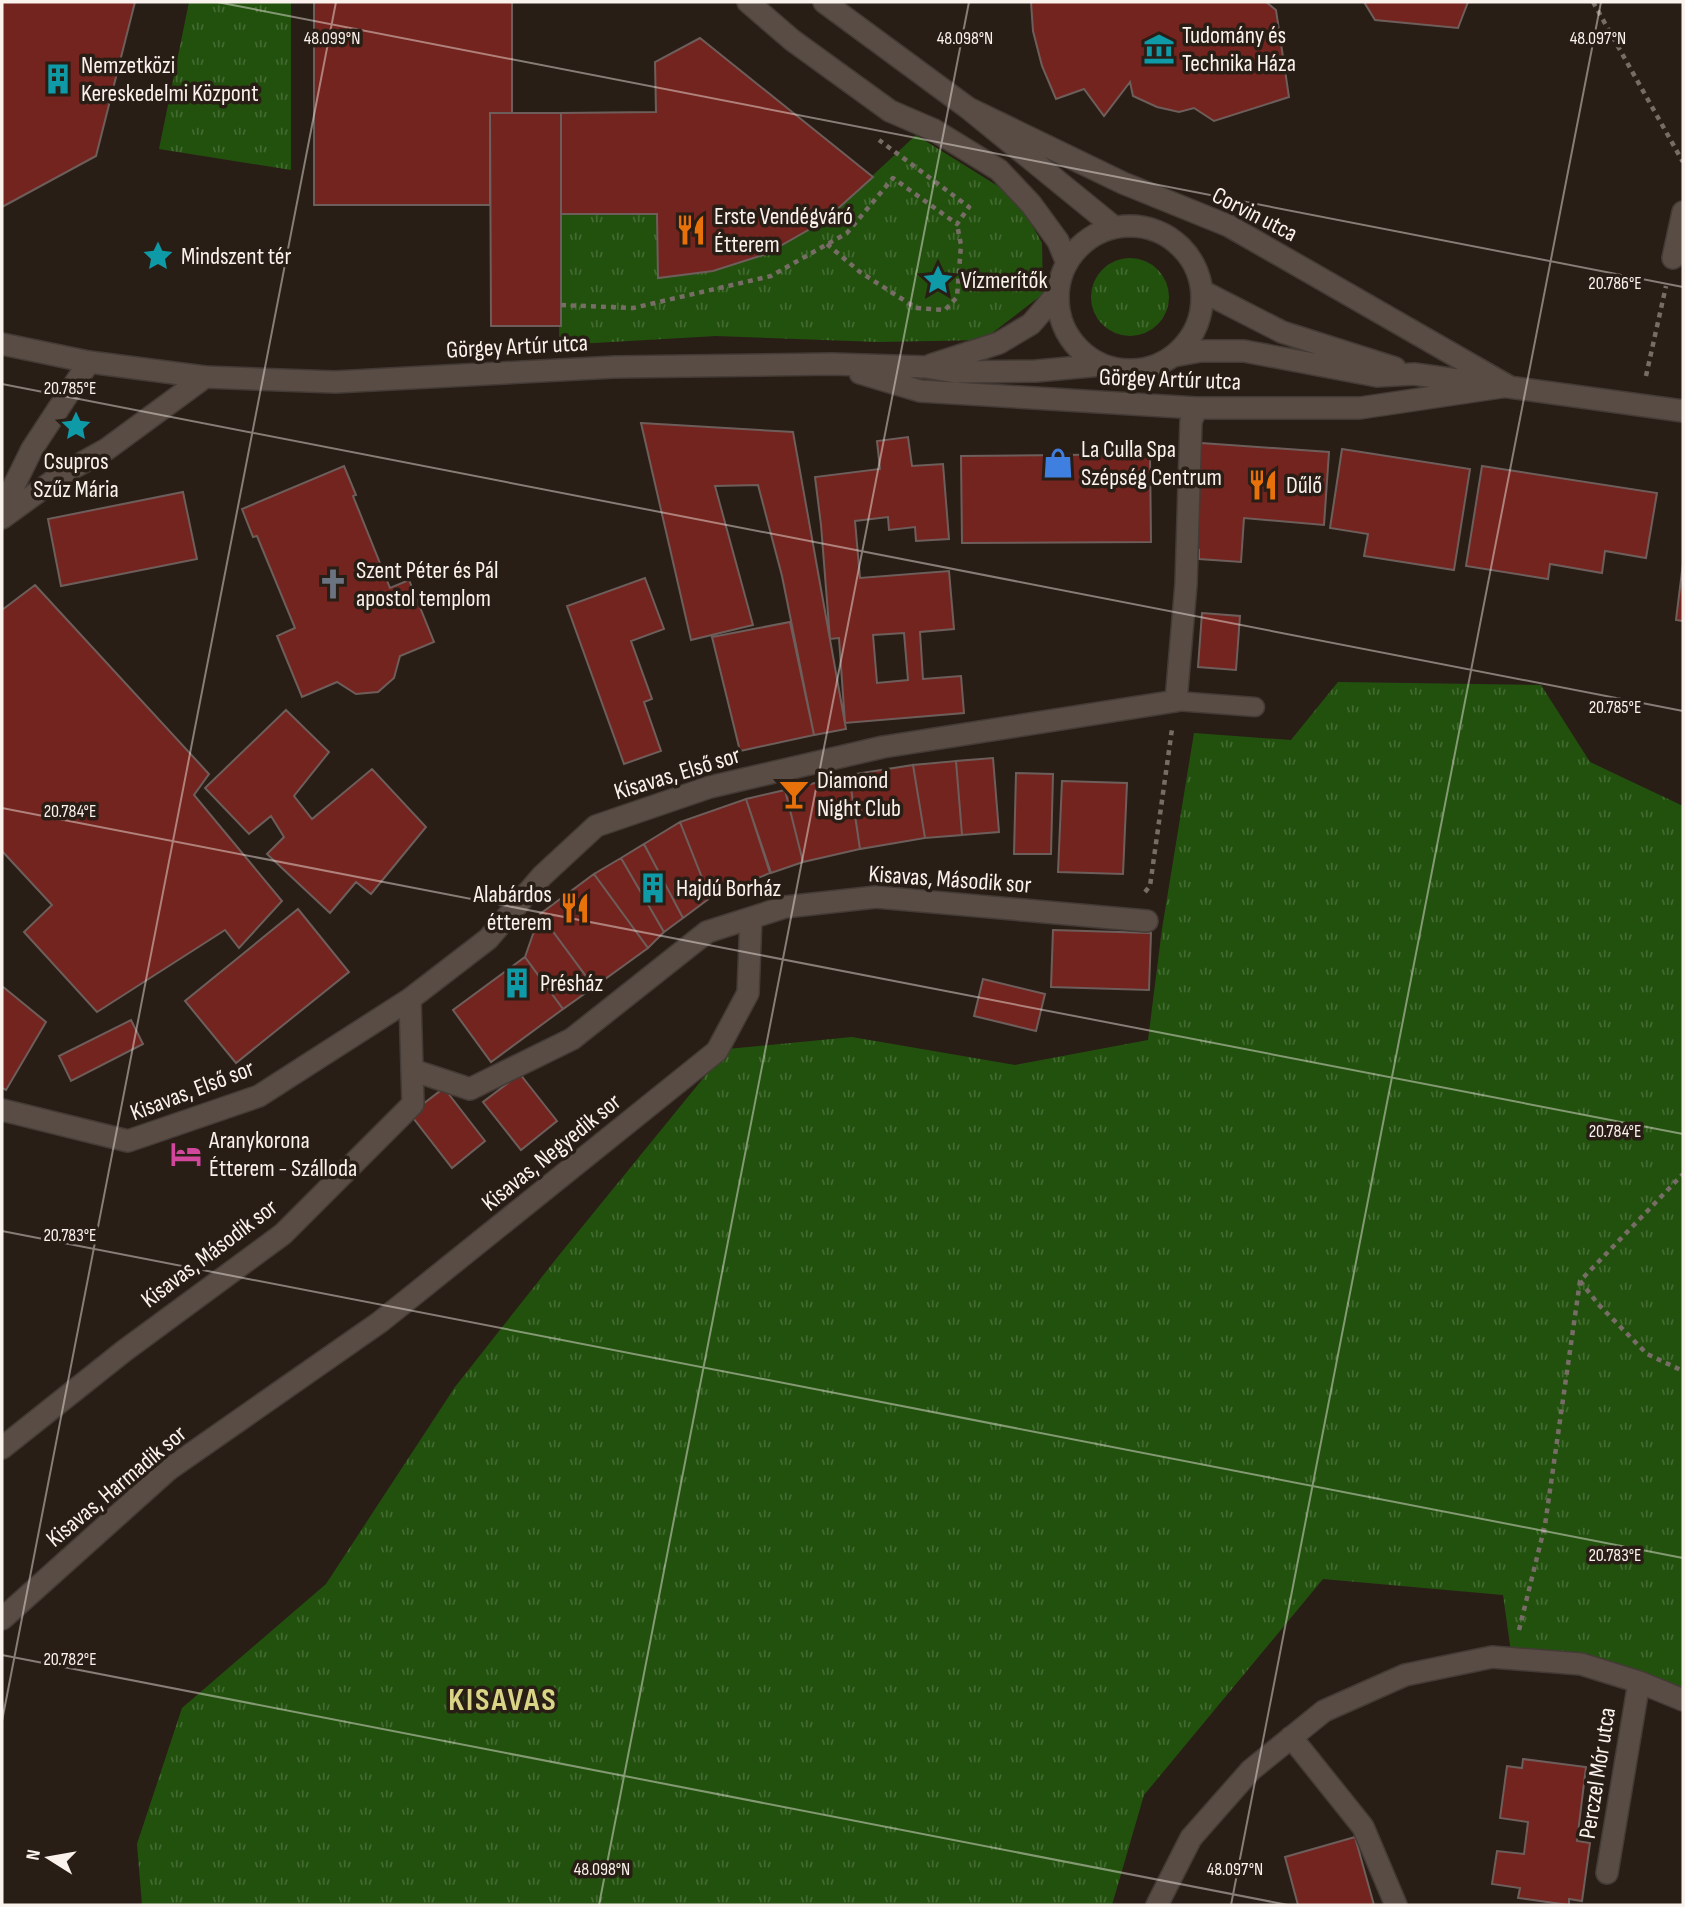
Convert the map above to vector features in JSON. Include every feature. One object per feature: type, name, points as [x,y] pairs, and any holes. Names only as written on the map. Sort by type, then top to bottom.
[{"type":"street","name":"Corvin utca","points":[[824,2],[968,108],[1114,227]]},
{"type":"street","points":[[752,3],[792,40],[890,111],[934,130],[999,170],[1031,204],[1058,242],[1067,263]]},
{"type":"street","name":"Corvin utca","points":[[968,108],[1123,183],[1229,226],[1508,386]]},
{"type":"street","points":[[1673,258],[1683,212]]},
{"type":"street","points":[[1138,226],[1150,229],[1162,233],[1182,247],[1195,267],[1202,292],[1200,316],[1190,338],[1172,356],[1151,367],[1126,370],[1102,365],[1083,353],[1068,335],[1059,313],[1057,294],[1067,263],[1079,247],[1095,234],[1114,227],[1138,226]]},
{"type":"street","name":"Görgey Artúr utca","points":[[1202,292],[1282,332],[1414,374]]},
{"type":"street","name":"Görgey Artúr utca","points":[[926,367],[999,343],[1031,324],[1057,294]]},
{"type":"street","name":"Görgey Artúr utca","points":[[2,344],[89,362],[205,377],[335,382],[615,367],[832,364],[926,367],[955,372],[1036,371],[1102,365]]},
{"type":"street","name":"Görgey Artúr utca","points":[[1172,356],[1201,351],[1244,351],[1377,376],[1414,374],[1683,411]]},
{"type":"street","points":[[2,510],[32,449],[89,362]]},
{"type":"street","name":"Görgey Artúr utca","points":[[832,364],[920,391],[1197,408],[1360,408],[1508,386]]},
{"type":"street","points":[[2,518],[64,473],[107,449],[205,377]]},
{"type":"street","points":[[1176,701],[1186,584],[1191,421],[1197,408]]},
{"type":"street","name":"Kisavas, Első sor","points":[[2,1111],[128,1142],[259,1096],[410,999],[488,939],[542,876],[596,827],[710,787],[883,747],[1176,701]]},
{"type":"street","name":"Kisavas, Második sor","points":[[2,1448],[124,1351],[283,1234],[413,1104],[412,1070],[470,1089],[572,1039],[707,932],[785,907],[876,897],[1147,921]]},
{"type":"street","name":"Kisavas, Negyedik sor","points":[[304,1376],[380,1322],[717,1051],[748,993],[751,918]]},
{"type":"street","points":[[410,999],[412,1070]]},
{"type":"street","name":"Kisavas, Harmadik sor","points":[[2,1619],[168,1470],[304,1376]]},
{"type":"street","name":"Perczel Mór utca","points":[[1157,1905],[1191,1838],[1251,1770],[1324,1711],[1405,1675],[1492,1657],[1581,1664],[1639,1682],[1683,1700]]},
{"type":"street","name":"Perczel Mór utca","points":[[1607,1873],[1639,1682]]},
{"type":"street","points":[[1291,1737],[1363,1828],[1396,1905]]},
{"type":"lane","points":[[1176,701],[1255,707]]},
{"type":"path","points":[[1593,2],[1683,162]]},
{"type":"path","points":[[872,135],[969,207],[957,224]]},
{"type":"path","points":[[561,305],[633,308],[771,276],[827,244],[847,233],[893,178],[957,224],[961,245],[957,297],[946,310],[916,308],[860,272],[827,244]]},
{"type":"path","points":[[1640,405],[1673,258]]},
{"type":"path","points":[[1120,918],[1150,886],[1176,701]]},
{"type":"path","points":[[1511,1659],[1545,1525],[1580,1281],[1683,1174]]},
{"type":"path","points":[[1580,1281],[1647,1354],[1683,1371]]},
{"type":"green space","points":[[189,2],[291,2],[291,170],[159,149]]},
{"type":"green space","points":[[916,135],[1017,198],[1042,243],[1043,294],[983,340],[879,342],[716,336],[559,345],[561,214],[657,214],[658,277],[713,271],[824,221]]},
{"type":"green space","points":[[1130,258],[1145,261],[1158,269],[1166,282],[1169,297],[1166,312],[1158,325],[1145,333],[1130,336],[1115,333],[1102,325],[1094,312],[1091,297],[1094,282],[1102,269],[1115,261]]},
{"type":"green space","points":[[1338,682],[1541,685],[1590,762],[1683,806],[1683,1700],[1639,1682],[1512,1659],[1503,1595],[1323,1579],[1144,1795],[1112,1905],[142,1905],[137,1844],[182,1708],[326,1584],[455,1387],[727,1049],[852,1037],[1015,1065],[1148,1040],[1162,929],[1194,733],[1291,740]]},
{"type":"building","name":"Nemzetközi Kereskedelmi Központ","points":[[2,2],[135,2],[96,156],[2,207]]},
{"type":"building","points":[[314,2],[512,2],[512,113],[490,113],[490,205],[314,205]]},
{"type":"building","name":"Tudomány és Technika Háza","points":[[1031,2],[1266,2],[1276,10],[1289,97],[1214,121],[1194,108],[1179,112],[1157,107],[1133,96],[1130,82],[1104,116],[1084,89],[1056,99],[1042,66],[1033,31]]},
{"type":"building","name":"Tudomány és Technika Háza","points":[[1364,2],[1468,2],[1458,28],[1375,20]]},
{"type":"building","points":[[700,38],[873,177],[824,221],[766,254],[713,271],[658,278],[657,214],[561,214],[561,113],[656,112],[655,62]]},
{"type":"building","points":[[490,113],[561,113],[561,326],[491,326]]},
{"type":"building","points":[[641,423],[793,432],[846,729],[814,735],[782,576],[758,485],[715,486],[753,625],[691,640]]},
{"type":"building","points":[[908,437],[912,466],[943,464],[949,539],[916,541],[915,527],[889,530],[888,517],[855,521],[860,578],[949,571],[954,629],[920,632],[923,679],[961,676],[964,713],[845,723],[839,638],[830,639],[815,477],[880,469],[877,441]],"holes":[[[904,633],[908,680],[877,683],[873,635]]]},
{"type":"building","name":"Dűlő","points":[[1201,443],[1329,452],[1324,525],[1244,518],[1241,562],[1199,559],[1199,550],[1194,550]]},
{"type":"building","points":[[1342,449],[1470,469],[1454,570],[1364,556],[1368,534],[1330,528]]},
{"type":"building","points":[[1150,454],[1151,542],[962,543],[961,456]]},
{"type":"building","name":"Szent Péter és Pál apostol templom","points":[[344,466],[356,495],[353,496],[390,588],[409,580],[434,642],[400,656],[394,678],[378,692],[356,694],[337,682],[302,697],[277,636],[295,628],[257,536],[253,537],[242,509]]},
{"type":"building","points":[[1482,466],[1657,493],[1646,558],[1605,551],[1602,573],[1550,564],[1548,579],[1466,566]]},
{"type":"building","points":[[183,492],[197,559],[61,586],[48,519]]},
{"type":"building","points":[[1683,563],[1683,621],[1676,620]]},
{"type":"building","points":[[645,578],[664,629],[631,641],[652,699],[644,702],[661,751],[624,764],[567,606]]},
{"type":"building","points":[[35,585],[209,774],[194,795],[282,901],[239,948],[225,930],[97,1012],[24,932],[52,905],[2,851],[2,610]]},
{"type":"building","points":[[1202,613],[1240,616],[1236,670],[1198,667]]},
{"type":"building","points":[[790,622],[814,735],[740,751],[712,637]]},
{"type":"building","points":[[286,710],[329,752],[294,796],[312,819],[372,769],[426,827],[371,894],[356,882],[330,913],[267,854],[284,837],[271,816],[249,834],[205,788]]},
{"type":"building","points":[[993,758],[999,832],[962,835],[956,761]]},
{"type":"building","points":[[956,761],[962,835],[925,838],[913,765]]},
{"type":"building","points":[[913,765],[925,838],[860,849],[849,775]]},
{"type":"building","points":[[1016,773],[1053,774],[1051,854],[1014,854]]},
{"type":"building","points":[[849,775],[860,849],[803,862],[785,790]]},
{"type":"building","points":[[1062,781],[1127,783],[1123,874],[1058,872]]},
{"type":"building","points":[[785,790],[803,862],[771,873],[746,799]]},
{"type":"building","points":[[746,799],[770,873],[710,898],[680,822]]},
{"type":"building","points":[[680,822],[710,898],[683,918],[644,844]]},
{"type":"building","name":"Hajdú Borház","points":[[644,844],[683,918],[664,932],[621,858]]},
{"type":"building","points":[[621,858],[664,932],[648,948],[594,874]]},
{"type":"building","points":[[594,874],[648,948],[594,987],[540,914]]},
{"type":"building","points":[[298,909],[349,972],[236,1063],[185,1001]]},
{"type":"building","points":[[540,914],[594,987],[563,1009],[525,957]]},
{"type":"building","points":[[1053,930],[1151,933],[1149,990],[1051,987]]},
{"type":"building","name":"Présház","points":[[525,957],[563,1009],[491,1062],[453,1010]]},
{"type":"building","points":[[983,979],[1045,994],[1036,1031],[974,1016]]},
{"type":"building","points":[[2,986],[46,1022],[6,1090],[2,1088]]},
{"type":"building","points":[[131,1020],[143,1044],[71,1081],[59,1056]]},
{"type":"building","points":[[520,1074],[557,1121],[521,1150],[483,1102]]},
{"type":"building","points":[[444,1088],[485,1141],[452,1168],[410,1114]]},
{"type":"building","points":[[1523,1759],[1586,1767],[1577,1841],[1590,1843],[1582,1901],[1569,1899],[1569,1905],[1518,1898],[1520,1888],[1492,1884],[1497,1851],[1524,1854],[1528,1822],[1500,1818],[1507,1766],[1522,1768]]},
{"type":"building","points":[[1355,1837],[1374,1905],[1298,1905],[1285,1857]]},
{"type":"place","name":"Tudomány és Technika Háza","points":[[1159,49]]},
{"type":"place","name":"Nemzetközi Kereskedelmi Központ","points":[[58,79]]},
{"type":"place","name":"Erste Vendégváró Étterem","points":[[691,230]]},
{"type":"place","name":"Mindszent tér","points":[[158,256]]},
{"type":"place","name":"Vízmerítők","points":[[938,280]]},
{"type":"place","name":"Csupros Szűz Mária","points":[[76,426]]},
{"type":"place","name":"La Culla Spa Szépség Centrum","points":[[1058,463]]},
{"type":"place","name":"Dűlő","points":[[1263,485]]},
{"type":"place","name":"Szent Péter és Pál apostol templom","points":[[333,584]]},
{"type":"place","name":"Diamond Night Club","points":[[794,794]]},
{"type":"place","name":"Hajdú Borház","points":[[653,888]]},
{"type":"place","name":"Alabárdos étterem","points":[[575,908]]},
{"type":"place","name":"Présház","points":[[517,983]]},
{"type":"place","name":"Aranykorona Étterem - Szálloda","points":[[186,1154]]},
{"type":"district","name":"KISAVAS","points":[[503,1699]]}]
